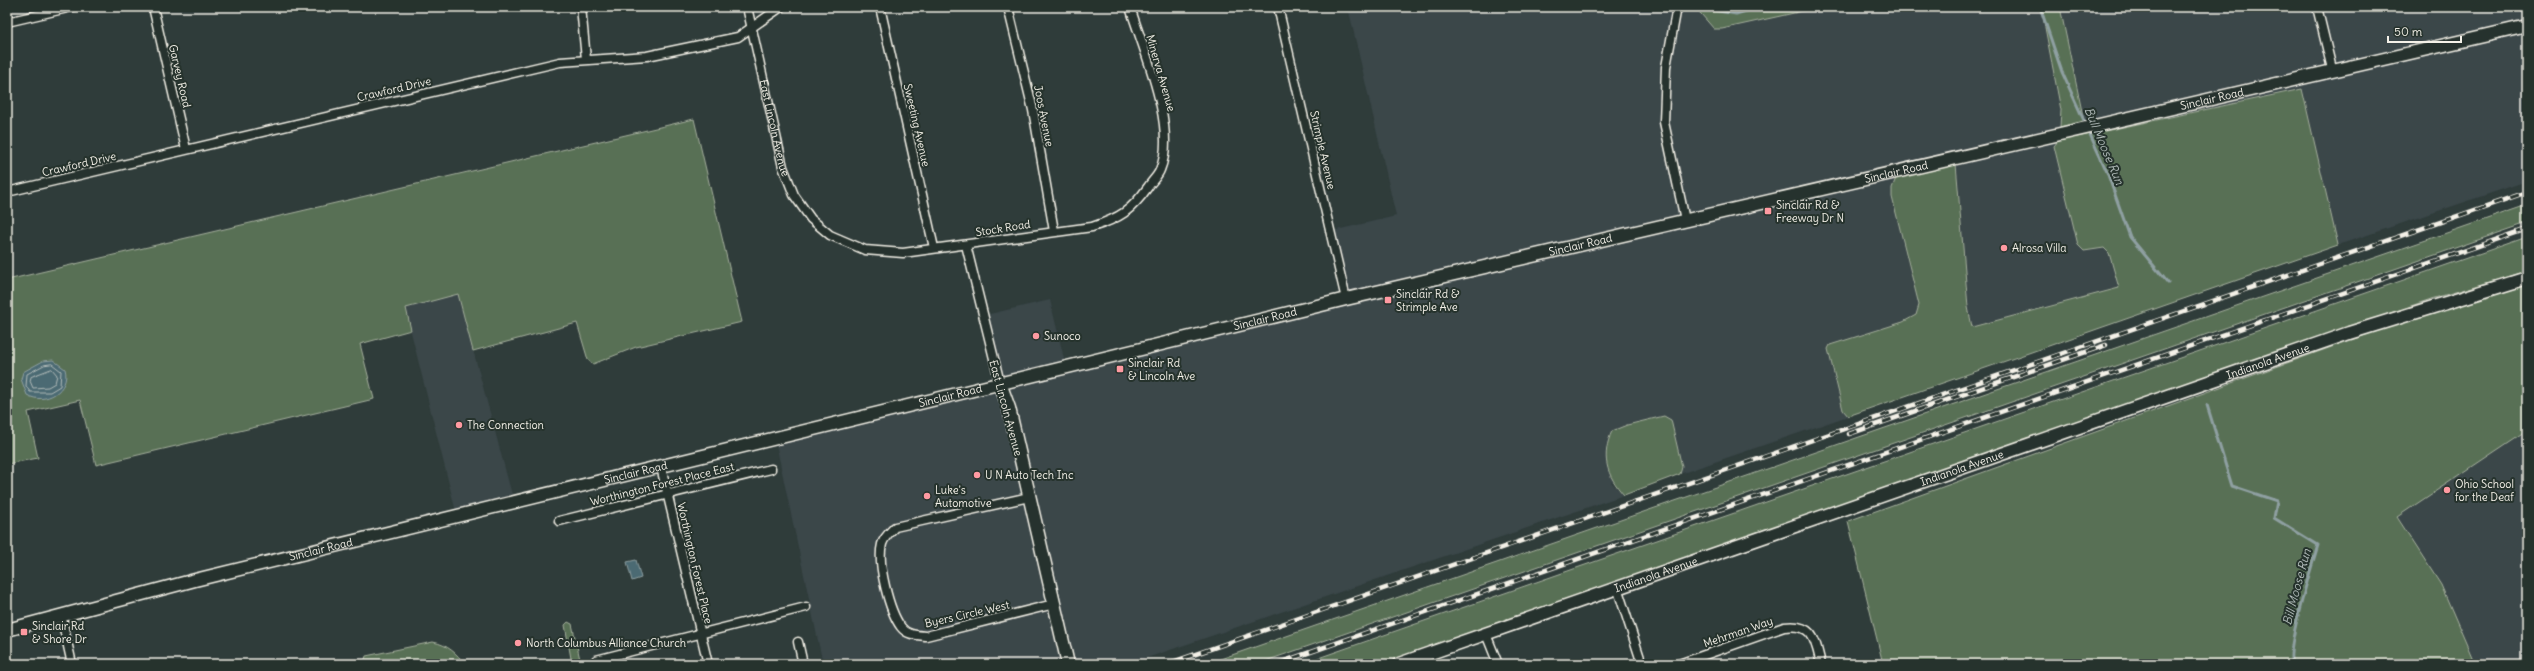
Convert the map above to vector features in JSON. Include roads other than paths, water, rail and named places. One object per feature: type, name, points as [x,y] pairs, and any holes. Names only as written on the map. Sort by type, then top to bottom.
[{"type":"main road","name":"Sinclair Road","points":[[7,630],[61,615],[1346,299],[2093,126],[2332,69],[2527,26]]},
{"type":"main road","name":"Indianola Avenue","points":[[1399,664],[2349,333],[2527,278]]},
{"type":"main road","name":"East Lincoln Avenue","points":[[1000,383],[1009,408],[1068,664]]},
{"type":"street","points":[[7,22],[72,7]]},
{"type":"street","name":"Garvey Road","points":[[153,7],[186,149]]},
{"type":"street","points":[[582,7],[586,59]]},
{"type":"street","name":"East Lincoln Avenue","points":[[747,7],[783,167],[794,195],[811,220],[830,235]]},
{"type":"street","name":"Crawford Drive","points":[[7,192],[531,68],[586,59],[648,56],[683,50],[738,37],[781,7]]},
{"type":"street","name":"Sweeting Avenue","points":[[880,7],[934,248]]},
{"type":"street","name":"Joos Avenue","points":[[1008,7],[1033,110],[1054,231]]},
{"type":"street","name":"Minerva Avenue","points":[[1130,7],[1161,106],[1167,138],[1160,170]]},
{"type":"street","name":"Strimple Avenue","points":[[1278,7],[1346,299]]},
{"type":"street","points":[[1677,7],[1666,67],[1664,122],[1685,220]]},
{"type":"street","points":[[2317,7],[2332,69]]},
{"type":"street","name":"Stock Road","points":[[830,235],[865,250],[902,253],[1092,227],[1107,222],[1133,207],[1160,170]]},
{"type":"street","name":"East Lincoln Avenue","points":[[966,245],[1000,383]]},
{"type":"street","name":"Worthington Forest Place","points":[[661,467],[708,664]]},
{"type":"street","name":"Worthington Forest Place East","points":[[559,521],[770,469]]},
{"type":"street","name":"Byers Circle West","points":[[1029,497],[895,527],[882,543],[881,554],[887,592],[901,627],[912,635],[926,636],[1054,604]]},
{"type":"street","points":[[1618,587],[1642,664]]},
{"type":"street","points":[[596,660],[806,607]]},
{"type":"street","points":[[61,615],[72,664]]},
{"type":"street","name":"Mehrman Way","points":[[1679,664],[1784,627],[1794,626],[1804,628],[1811,633],[1816,641],[1821,664]]},
{"type":"street","points":[[1486,634],[1498,664]]},
{"type":"street","points":[[798,642],[803,664]]},
{"type":"water","points":[[53,360],[65,369],[66,377],[60,389],[55,394],[41,399],[27,395],[21,379],[23,372],[43,361]]},
{"type":"water","points":[[636,560],[641,578],[632,581],[627,562]]},
{"type":"waterway","name":"Bull Moose Run","points":[[1711,7],[1713,10],[1736,14],[1760,7]]},
{"type":"waterway","name":"Bull Moose Run","points":[[2040,7],[2062,72],[2086,125]]},
{"type":"waterway","name":"Bull Moose Run","points":[[2088,130],[2107,172],[2130,237],[2168,283]]},
{"type":"waterway","name":"Bill Moose Run","points":[[2207,405],[2232,486],[2277,501],[2274,518],[2318,545],[2305,588],[2292,642],[2292,664]]},
{"type":"railway","points":[[1167,664],[2527,192]]},
{"type":"railway","points":[[1276,664],[2527,229]]},
{"type":"railway","points":[[1849,434],[2106,345]]},
{"type":"place","name":"Sinclair Rd & Freeway Dr N","points":[[1768,211]]},
{"type":"place","name":"Alrosa Villa","points":[[2004,248]]},
{"type":"place","name":"Sinclair Rd & Strimple Ave","points":[[1388,300]]},
{"type":"place","name":"Sunoco","points":[[1036,336]]},
{"type":"place","name":"Sinclair Rd & Lincoln Ave","points":[[1120,369]]},
{"type":"place","name":"The Connection","points":[[459,425]]},
{"type":"place","name":"U N Auto Tech Inc","points":[[977,475]]},
{"type":"place","name":"Ohio School for the Deaf","points":[[2447,490]]},
{"type":"place","name":"Luke's Automotive","points":[[927,496]]},
{"type":"place","name":"Sinclair Rd & Shore Dr","points":[[24,632]]},
{"type":"place","name":"North Columbus Alliance Church","points":[[518,643]]}]
